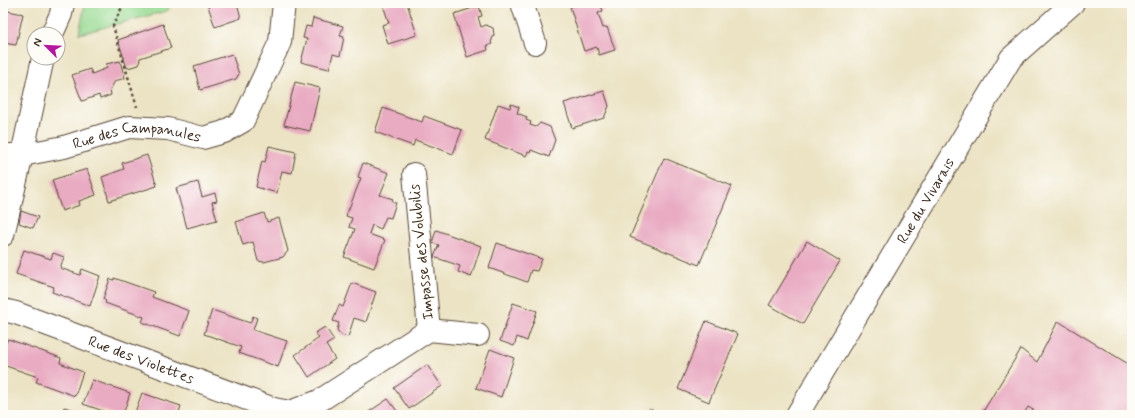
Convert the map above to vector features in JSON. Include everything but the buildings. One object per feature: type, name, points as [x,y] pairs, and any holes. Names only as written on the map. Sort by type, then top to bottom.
[{"type":"street","points":[[55,26],[63,3]]},
{"type":"street","name":"Rue des Campanules","points":[[13,155],[64,147],[129,128],[168,129],[203,138],[224,132],[243,121],[280,42],[284,3]]},
{"type":"street","points":[[522,3],[536,43]]},
{"type":"street","name":"Rue du Vivarais","points":[[797,415],[1011,58],[1073,3]]},
{"type":"street","points":[[3,235],[13,155],[41,66]]},
{"type":"street","name":"Impasse des Volubilis","points":[[414,174],[429,330]]},
{"type":"street","name":"Rue des Violettes","points":[[3,310],[23,316],[275,412]]},
{"type":"street","name":"Impasse des Volubilis","points":[[275,412],[290,412],[319,401],[429,330],[478,335]]},
{"type":"path","points":[[124,3],[114,26],[143,128]]},
{"type":"green space","points":[[85,3],[173,3],[167,11],[79,34]]}]
